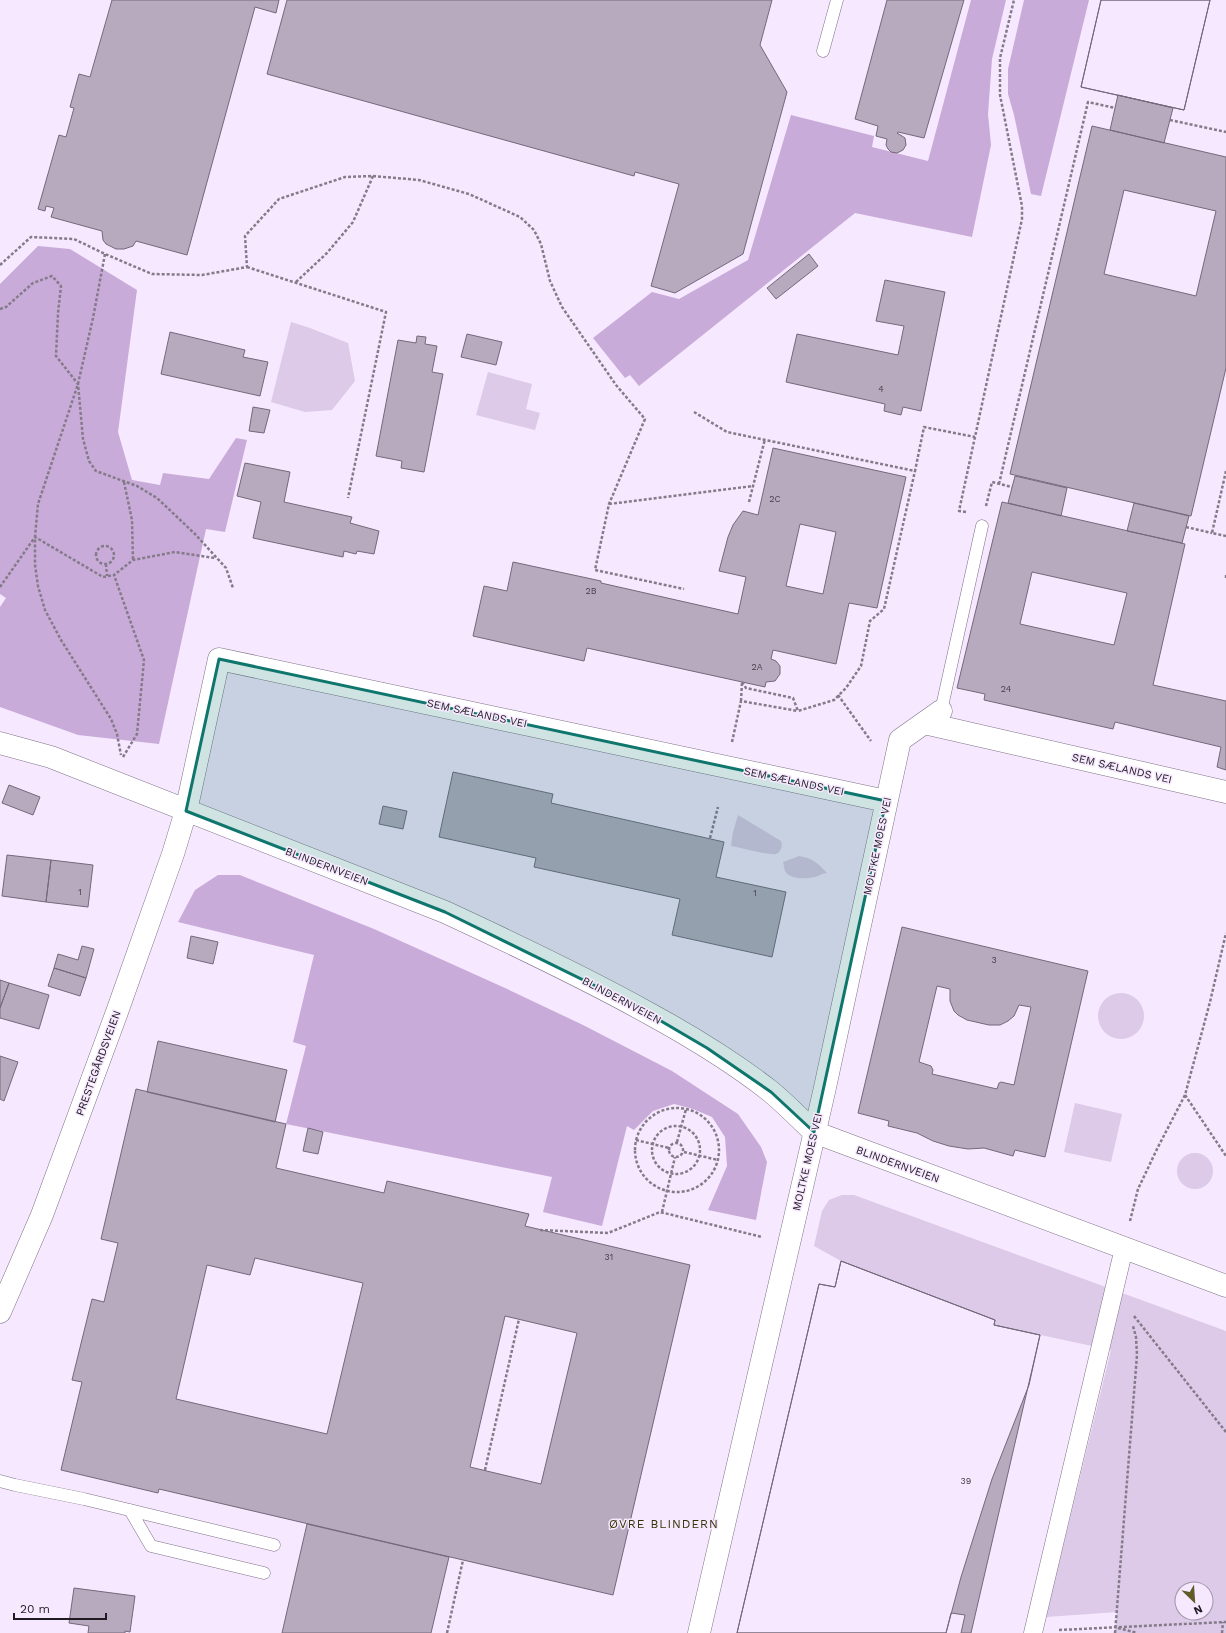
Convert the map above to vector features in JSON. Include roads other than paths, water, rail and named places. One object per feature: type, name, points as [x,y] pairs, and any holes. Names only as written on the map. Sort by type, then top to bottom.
[{"type":"street","name":"SEM SÆLANDS VEI","points":[[186,811],[219,659],[886,801]]},
{"type":"street","name":"SEM SÆLANDS VEI","points":[[933,717],[1226,792]]},
{"type":"street","name":"MOLTKE MOES VEI","points":[[699,1633],[814,1132],[900,740],[933,717]]},
{"type":"street","name":"BLINDERNVEIEN","points":[[0,743],[51,757],[444,912],[501,938],[591,982],[671,1026],[740,1069],[771,1092],[814,1132],[1226,1286]]},
{"type":"street","name":"PRESTEGÅRDSVEIEN","points":[[0,1312],[42,1215],[68,1146],[174,854],[186,811]]},
{"type":"street","points":[[1033,1632],[1124,1248]]},
{"type":"lane","points":[[823,51],[837,0]]},
{"type":"lane","points":[[933,717],[983,521]]},
{"type":"lane","points":[[0,1481],[84,1499],[274,1545]]},
{"type":"lane","points":[[130,1510],[151,1546],[264,1573]]},
{"type":"district","name":"ØVRE BLINDERN","points":[[664,1524]]}]
